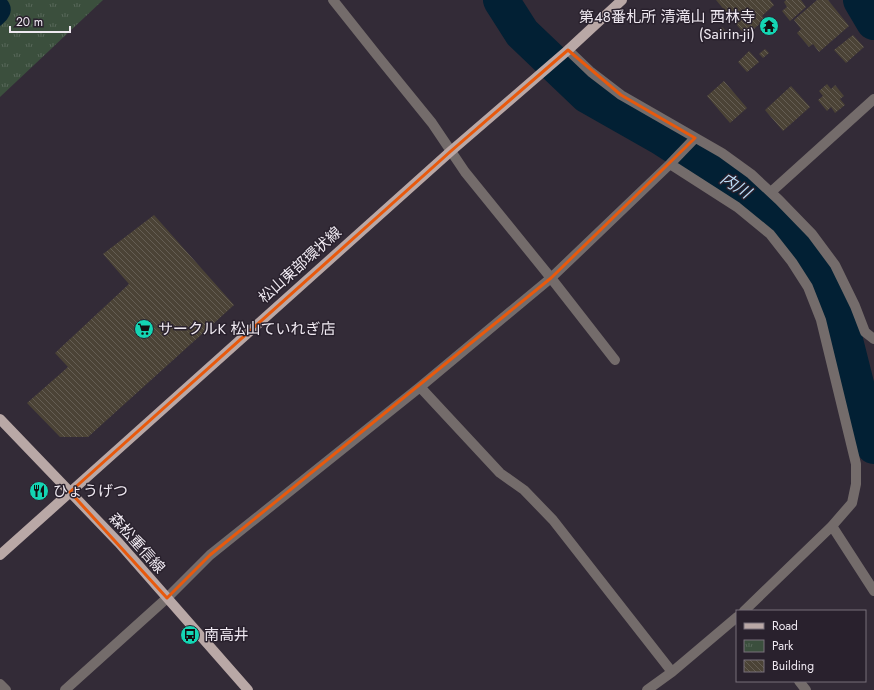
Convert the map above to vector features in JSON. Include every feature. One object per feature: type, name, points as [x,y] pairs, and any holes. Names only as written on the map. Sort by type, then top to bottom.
[{"type":"main road","name":"松山東部環状線","points":[[0,555],[451,150],[568,50],[622,0]]},
{"type":"main road","name":"森松重信線","points":[[0,420],[119,543],[248,690]]},
{"type":"street","points":[[333,0],[432,123],[465,172],[615,360]]},
{"type":"street","points":[[568,50],[590,72],[621,95],[694,140],[728,157],[751,174],[771,192],[812,234],[835,265],[855,306],[865,332],[874,339]]},
{"type":"street","points":[[771,192],[874,99]]},
{"type":"street","points":[[65,690],[167,598],[210,555],[420,387],[551,278],[694,140]]},
{"type":"street","points":[[672,162],[737,207],[770,234],[792,262],[808,287],[821,320],[856,464],[856,484],[852,503],[832,526],[745,610]]},
{"type":"street","points":[[420,387],[500,473],[524,490],[553,520],[672,672]]},
{"type":"street","points":[[832,526],[874,591]]},
{"type":"street","points":[[647,690],[672,672],[736,618]]},
{"type":"street","points":[[800,682],[806,690]]},
{"type":"street","points":[[0,684],[6,690]]},
{"type":"highlighted area","points":[[568,50],[621,95],[695,138],[551,278],[210,555],[167,598],[70,492],[451,151]]},
{"type":"green space","points":[[0,0],[103,0],[0,97]]},
{"type":"water","points":[[0,0],[7,0],[11,7],[11,11],[6,20],[0,26]]},
{"type":"building","points":[[716,0],[770,0],[774,5],[762,16],[765,19],[746,36]]},
{"type":"building","points":[[786,0],[801,0],[806,7],[790,21],[782,11],[787,7],[784,2]]},
{"type":"building","points":[[817,0],[828,0],[849,26],[819,52],[813,44],[809,47],[797,33],[801,29],[794,20]]},
{"type":"building","points":[[722,27],[728,33],[721,38],[716,32]]},
{"type":"building","points":[[853,35],[864,47],[846,63],[834,50]]},
{"type":"building","points":[[765,49],[769,53],[763,58],[759,54]]},
{"type":"building","points":[[749,51],[759,62],[747,72],[738,62]]},
{"type":"building","points":[[724,81],[747,108],[730,123],[707,96]]},
{"type":"building","points":[[827,84],[831,89],[835,85],[844,96],[840,99],[845,105],[835,113],[831,107],[827,111],[818,100],[823,96],[819,91]]},
{"type":"building","points":[[791,86],[810,107],[783,131],[765,110]]},
{"type":"building","name":"サークルK 松山ていれぎ店","points":[[154,215],[234,305],[88,437],[60,437],[27,403],[68,367],[55,353],[129,284],[103,254]]},
{"type":"waterway","name":"内川","points":[[501,0],[522,33],[587,95],[661,137],[758,199],[811,258],[841,324],[867,428],[874,446]]},
{"type":"waterway","points":[[861,0],[874,22]]},
{"type":"place","name":"第48番札所 清滝山 西林寺 (Sairin-ji)","points":[[769,26]]},
{"type":"place","name":"サークルK 松山ていれぎ店","points":[[144,329]]},
{"type":"place","name":"ひょうげつ","points":[[39,491]]},
{"type":"place","name":"南高井","points":[[190,635]]}]
